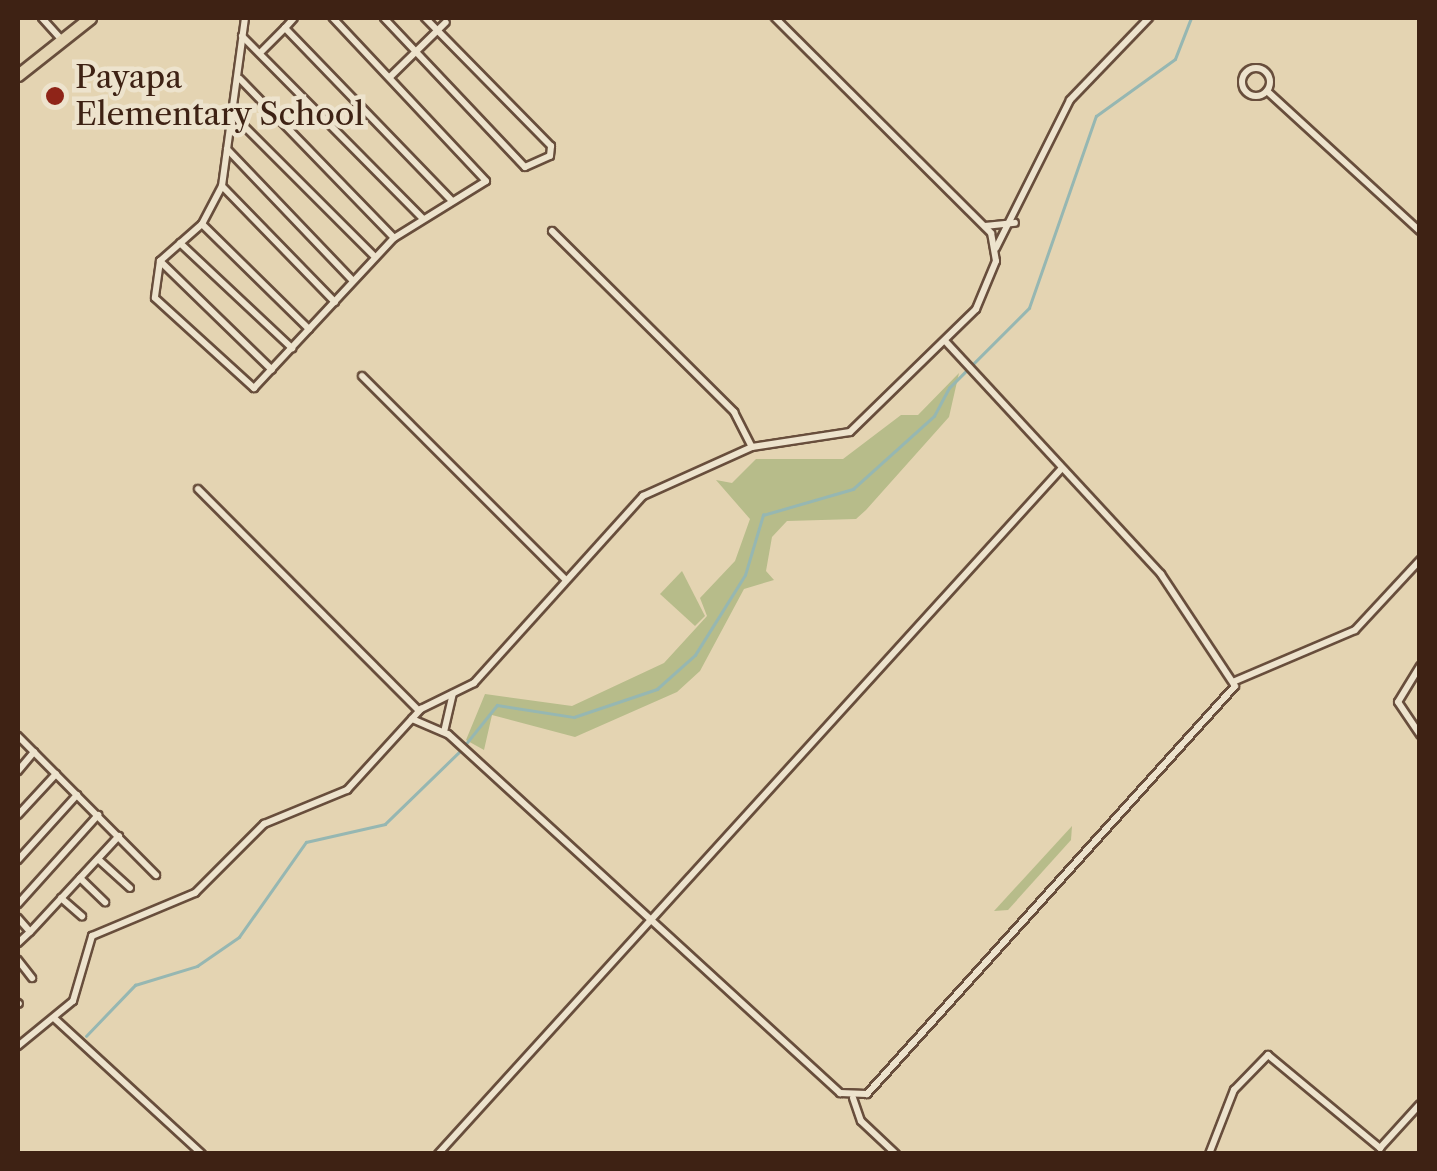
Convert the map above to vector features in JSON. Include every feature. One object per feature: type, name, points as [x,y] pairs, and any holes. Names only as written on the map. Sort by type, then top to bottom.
[{"type":"highway","points":[[18,75],[90,18]]},
{"type":"street","points":[[42,18],[62,40]]},
{"type":"street","points":[[245,18],[240,79],[222,186],[202,224],[160,260],[154,298],[250,387],[272,370],[394,238],[485,177],[333,18]]},
{"type":"street","points":[[261,52],[294,18]]},
{"type":"street","points":[[384,18],[525,167],[550,156],[425,18]]},
{"type":"street","points":[[774,18],[985,226],[996,248]]},
{"type":"street","points":[[18,1046],[54,1018],[77,993],[92,936],[195,893],[264,824],[344,792],[418,711],[452,694],[644,495],[752,447],[850,432],[945,342],[980,303],[996,248],[1015,223],[1070,100],[1149,18]]},
{"type":"street","points":[[390,77],[446,22]]},
{"type":"street","points":[[285,28],[451,200]]},
{"type":"street","points":[[242,36],[422,218]]},
{"type":"street","points":[[1267,92],[1266,70],[1245,72],[1246,92],[1267,92],[1420,231]]},
{"type":"street","points":[[240,79],[394,238]]},
{"type":"street","points":[[233,115],[375,257]]},
{"type":"street","points":[[227,149],[353,281]]},
{"type":"street","points":[[222,186],[335,302]]},
{"type":"street","points":[[985,226],[1015,223]]},
{"type":"street","points":[[202,224],[309,329]]},
{"type":"street","points":[[552,232],[734,412],[752,447]]},
{"type":"street","points":[[180,243],[292,348]]},
{"type":"street","points":[[160,260],[272,370]]},
{"type":"street","points":[[945,342],[1164,578],[1235,681]]},
{"type":"street","points":[[362,376],[566,580]]},
{"type":"street","points":[[438,1154],[1062,468]]},
{"type":"street","points":[[198,489],[418,711]]},
{"type":"street","points":[[854,1098],[882,1078],[1235,681],[1356,630],[1420,560]]},
{"type":"street","points":[[1420,666],[1398,702],[1420,735]]},
{"type":"street","points":[[444,732],[452,694]]},
{"type":"street","points":[[412,719],[444,732],[456,742],[854,1098],[861,1122],[896,1154]]},
{"type":"street","points":[[18,736],[156,875]]},
{"type":"street","points":[[18,771],[34,752]]},
{"type":"street","points":[[18,815],[56,774]]},
{"type":"street","points":[[18,860],[77,795]]},
{"type":"street","points":[[18,904],[98,815]]},
{"type":"street","points":[[18,943],[120,836]]},
{"type":"street","points":[[98,858],[130,888]]},
{"type":"street","points":[[80,878],[105,902]]},
{"type":"street","points":[[61,898],[82,916]]},
{"type":"street","points":[[18,918],[30,932]]},
{"type":"street","points":[[18,960],[32,978]]},
{"type":"street","points":[[54,1018],[202,1154]]},
{"type":"street","points":[[1209,1154],[1230,1096],[1268,1056],[1380,1148],[1420,1104]]},
{"type":"green space","points":[[959,373],[949,417],[856,519],[787,521],[772,537],[766,571],[774,580],[744,589],[700,671],[677,692],[575,737],[492,715],[484,750],[466,740],[485,694],[572,706],[664,663],[707,616],[700,598],[735,561],[750,519],[716,480],[732,483],[756,459],[843,459],[901,415],[918,415]]},
{"type":"green space","points":[[682,571],[705,616],[695,626],[660,594]]},
{"type":"green space","points":[[1072,826],[1071,840],[1008,910],[994,911]]},
{"type":"waterway","points":[[465,745],[497,705],[574,717],[657,689],[695,655],[745,575],[763,515],[853,489],[934,416],[949,388],[1029,308],[1096,116],[1175,59],[1191,18]]},
{"type":"waterway","points":[[86,1036],[135,985],[197,966],[239,937],[306,842],[385,824],[460,751]]},
{"type":"place","name":"Payapa Elementary School","points":[[55,96]]}]
